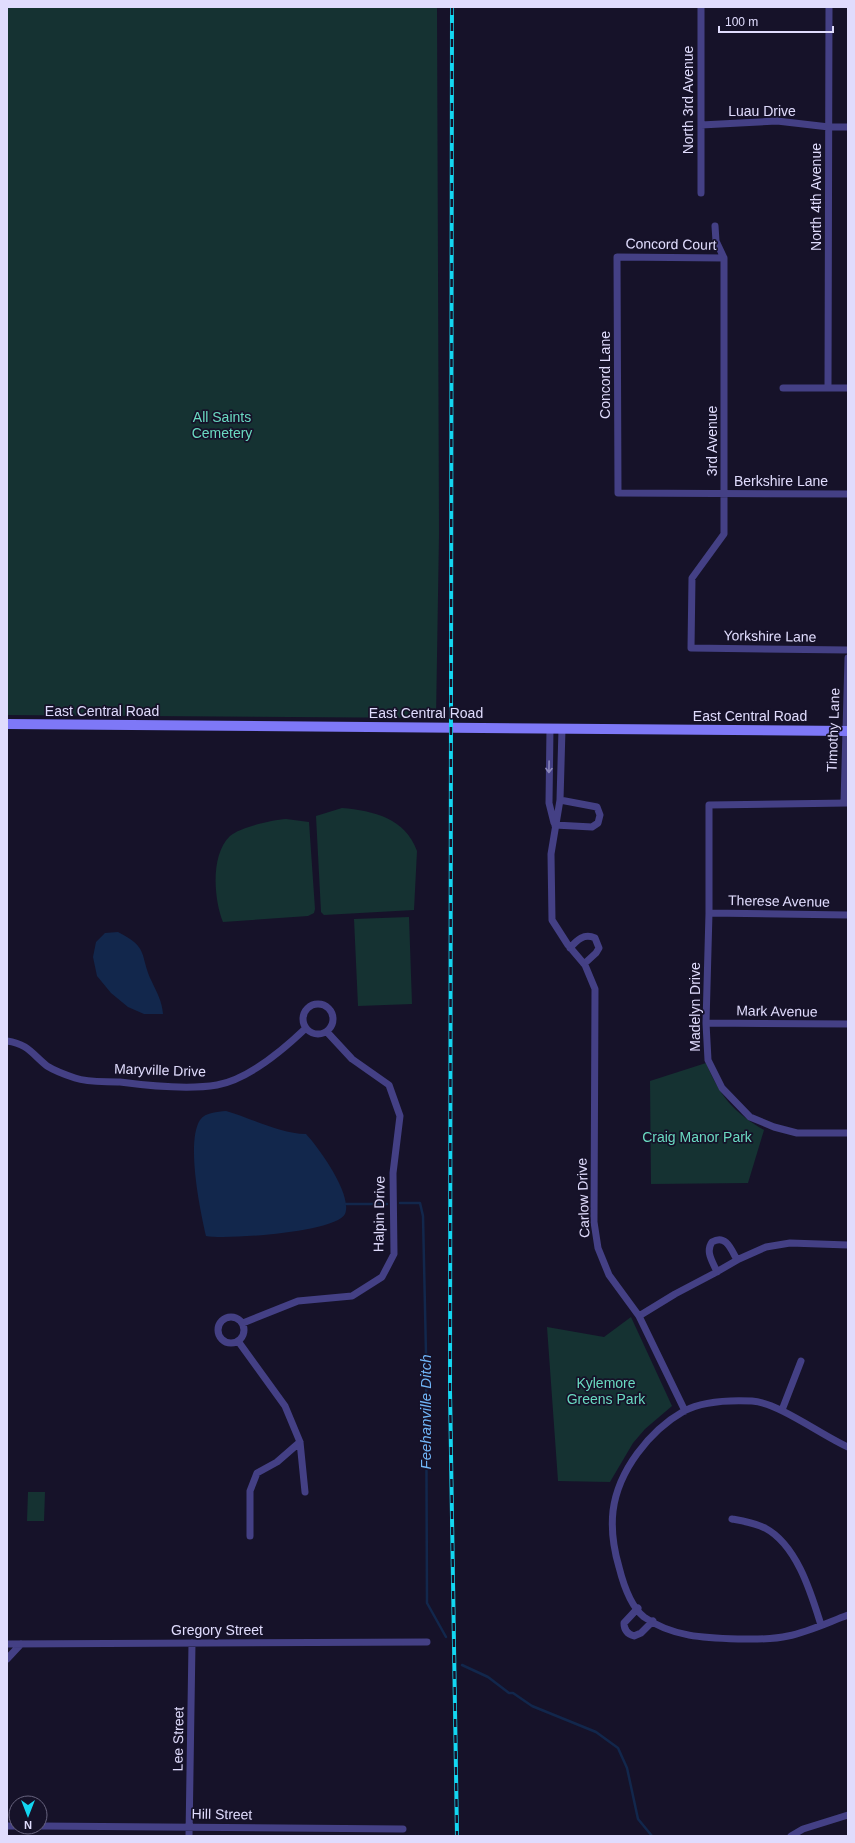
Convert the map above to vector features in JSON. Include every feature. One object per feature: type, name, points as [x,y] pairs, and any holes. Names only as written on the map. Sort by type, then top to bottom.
[{"type":"main road","name":"East Central Road","points":[[7,724],[847,730]]},
{"type":"street","name":"North 3rd Avenue","points":[[701,7],[701,193]]},
{"type":"street","name":"North 4th Avenue","points":[[828,388],[829,7]]},
{"type":"street","name":"Luau Drive","points":[[701,125],[777,121],[828,127],[848,127]]},
{"type":"street","name":"3rd Avenue","points":[[691,648],[692,578],[724,534],[724,258],[716,241],[715,226]]},
{"type":"street","name":"Concord Court","points":[[618,256],[724,258]]},
{"type":"street","name":"Concord Lane","points":[[618,256],[618,493]]},
{"type":"street","points":[[783,388],[848,388]]},
{"type":"street","name":"Berkshire Lane","points":[[618,493],[848,494]]},
{"type":"street","name":"Yorkshire Lane","points":[[691,648],[848,650]]},
{"type":"street","name":"Timothy Lane","points":[[709,805],[846,803],[848,658]]},
{"type":"street","name":"Carlow Drive","points":[[550,728],[549,803],[555,825]]},
{"type":"street","name":"Carlow Drive","points":[[562,729],[560,800],[551,854],[552,920],[570,948],[584,964],[595,989],[594,1222],[598,1248],[609,1275],[639,1316],[685,1411]]},
{"type":"street","points":[[555,825],[592,827],[598,823],[600,815],[597,807],[560,800]]},
{"type":"street","name":"Madelyn Drive","points":[[709,805],[710,913],[706,1023],[708,1060],[722,1088],[750,1117],[774,1127],[797,1133],[848,1133]]},
{"type":"street","name":"Therese Avenue","points":[[710,913],[848,914]]},
{"type":"street","points":[[570,948],[582,937],[590,935],[595,938],[599,948],[596,954],[584,964]]},
{"type":"street","points":[[315,1003],[321,1003],[326,1005],[333,1013],[333,1023],[327,1032],[318,1034],[309,1031],[306,1028],[302,1018],[306,1008],[315,1003]]},
{"type":"street","name":"Mark Avenue","points":[[706,1023],[848,1024]]},
{"type":"street","name":"Maryville Drive","points":[[7,1041],[18,1043],[28,1048],[48,1066],[77,1079],[149,1086],[202,1086],[218,1085],[253,1071],[295,1039],[306,1028]]},
{"type":"street","name":"Halpin Drive","points":[[243,1323],[298,1301],[352,1296],[382,1277],[394,1254],[393,1173],[400,1116],[389,1086],[352,1060],[327,1032]]},
{"type":"street","points":[[718,1272],[710,1255],[709,1249],[712,1242],[721,1239],[726,1241],[737,1260]]},
{"type":"street","points":[[639,1316],[675,1294],[718,1272],[737,1260],[766,1247],[790,1243],[848,1245]]},
{"type":"street","points":[[230,1317],[237,1318],[243,1323],[244,1333],[238,1341],[231,1343],[224,1340],[219,1334],[219,1327],[222,1320],[230,1317]]},
{"type":"street","points":[[238,1341],[285,1406],[300,1442],[305,1492]]},
{"type":"street","points":[[782,1410],[801,1361]]},
{"type":"street","points":[[848,1447],[830,1439],[782,1410],[753,1401],[703,1404],[685,1411],[662,1427],[632,1462],[621,1481],[613,1511],[614,1552],[626,1592],[644,1616],[672,1631],[699,1638],[764,1639],[789,1636],[848,1615]]},
{"type":"street","points":[[250,1536],[250,1491],[257,1473],[277,1462],[300,1442]]},
{"type":"street","points":[[732,1519],[766,1528],[787,1547],[808,1586],[821,1625]]},
{"type":"street","points":[[638,1608],[624,1623],[624,1629],[627,1632],[634,1636],[641,1634],[653,1621]]},
{"type":"street","name":"Gregory Street","points":[[7,1644],[427,1642]]},
{"type":"street","name":"Lee Street","points":[[189,1836],[192,1643]]},
{"type":"street","points":[[7,1659],[21,1644]]},
{"type":"street","points":[[791,1836],[803,1829],[848,1815]]},
{"type":"street","name":"Hill Street","points":[[48,1826],[403,1829]]},
{"type":"green space","name":"All Saints Cemetery","points":[[7,7],[437,7],[439,534],[436,718],[7,715]]},
{"type":"green space","points":[[342,808],[366,811],[387,818],[405,831],[412,840],[417,851],[414,910],[324,915],[321,912],[316,816]]},
{"type":"green space","points":[[286,819],[309,822],[315,909],[314,913],[308,916],[223,922],[217,902],[216,878],[219,854],[224,844],[230,836],[248,827],[265,822]]},
{"type":"green space","points":[[409,917],[412,1004],[358,1006],[354,919]]},
{"type":"green space","name":"Craig Manor Park","points":[[706,1063],[716,1085],[722,1094],[744,1117],[764,1130],[748,1183],[651,1184],[650,1081]]},
{"type":"green space","name":"Kylemore Greens Park","points":[[631,1317],[672,1406],[645,1429],[633,1443],[610,1482],[558,1481],[547,1327],[604,1337]]},
{"type":"green space","points":[[28,1492],[45,1492],[44,1521],[27,1521]]},
{"type":"water","points":[[118,932],[135,943],[142,953],[148,973],[160,1001],[163,1014],[144,1014],[128,1007],[111,993],[97,976],[93,957],[96,942],[105,933]]},
{"type":"water","points":[[226,1111],[276,1129],[306,1134],[326,1160],[340,1184],[346,1206],[345,1214],[338,1220],[323,1226],[303,1230],[257,1236],[206,1236],[198,1194],[194,1160],[196,1130],[200,1120],[205,1115]]},
{"type":"waterway","name":"Feehanville Ditch","points":[[400,1203],[420,1203],[423,1216],[426,1354],[427,1603],[446,1637]]},
{"type":"waterway","name":"Feehanville Ditch","points":[[346,1204],[387,1204]]},
{"type":"waterway","name":"Feehanville Ditch","points":[[462,1665],[488,1677],[509,1693],[513,1693],[532,1706],[596,1732],[618,1748],[627,1768],[638,1819],[652,1836]]},
{"type":"railway","points":[[452,7],[450,1390],[457,1836]]}]
